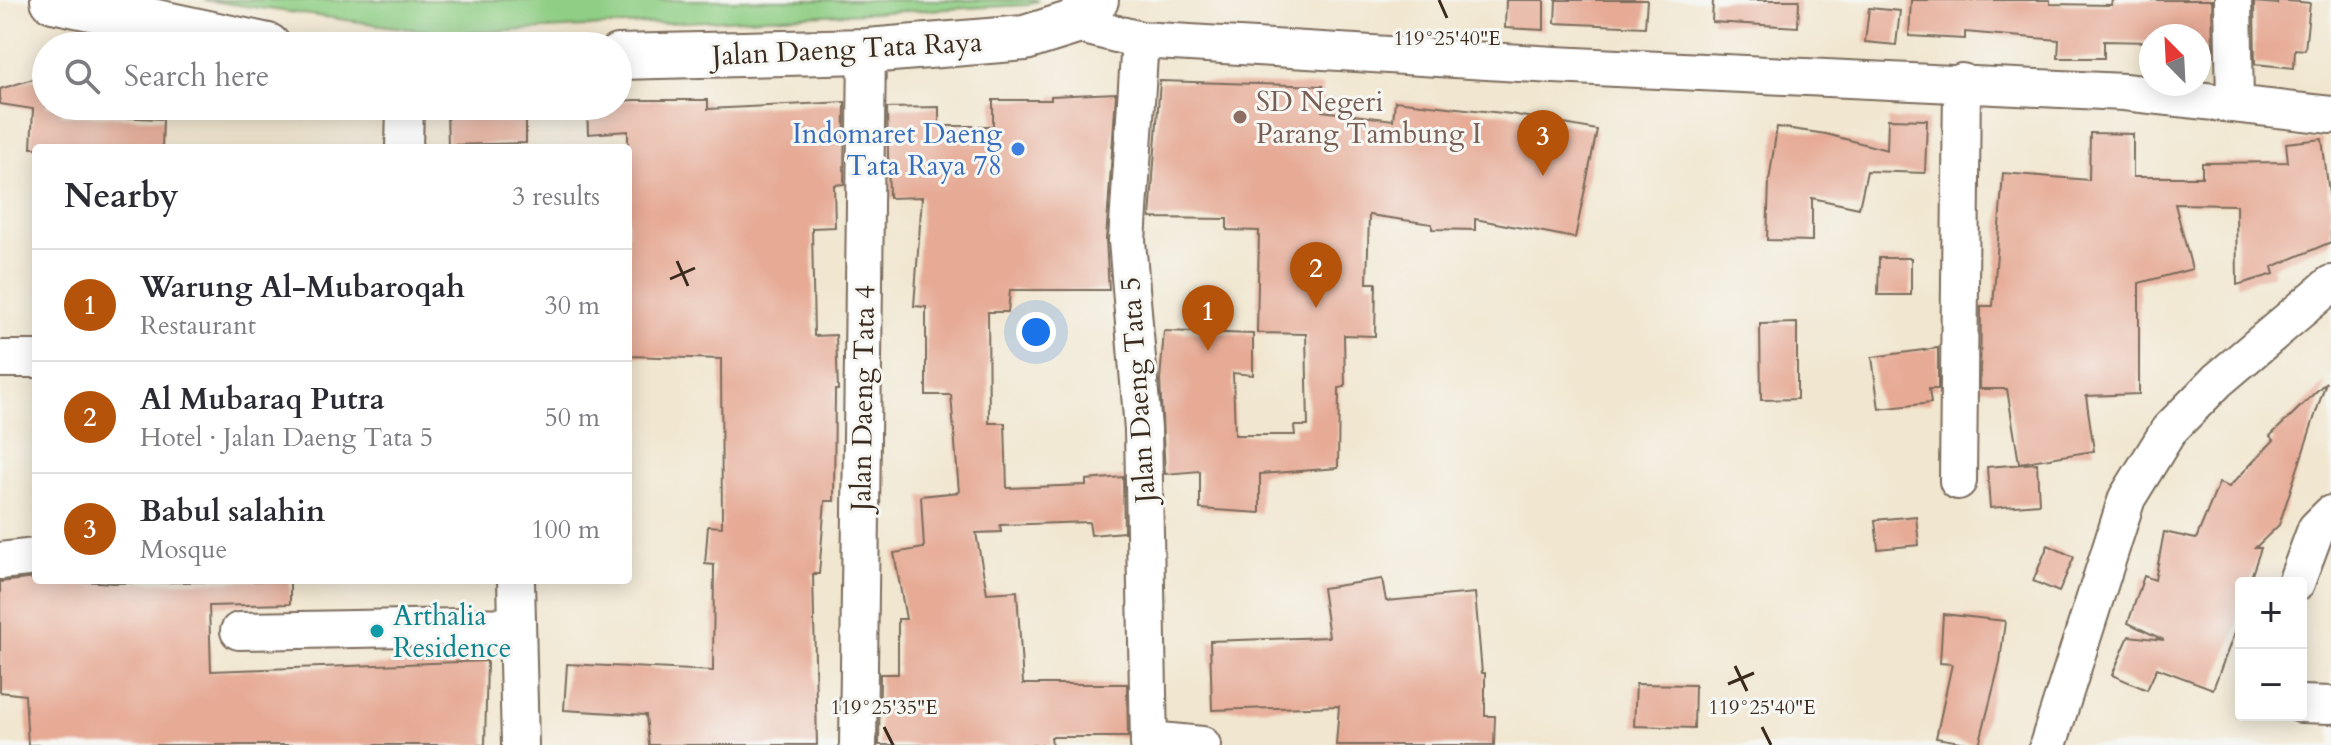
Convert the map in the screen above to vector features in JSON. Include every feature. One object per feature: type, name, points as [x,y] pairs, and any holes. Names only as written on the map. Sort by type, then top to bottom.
[{"type":"main road","points":[[53,0],[203,32]]},
{"type":"main road","name":"Jalan Daeng Tata Raya","points":[[632,57],[867,51],[1025,38],[1084,12]]},
{"type":"street","points":[[2233,0],[2235,102]]},
{"type":"street","points":[[1084,12],[1140,40],[1554,65],[1962,82],[2235,102],[2331,115]]},
{"type":"street","name":"Jalan Daeng Tata 5","points":[[1140,40],[1127,241],[1143,429],[1150,743]]},
{"type":"street","name":"Jalan Daeng Tata 4","points":[[858,745],[867,51]]},
{"type":"street","points":[[1958,481],[1962,82]]},
{"type":"street","points":[[404,144],[405,120]]},
{"type":"street","points":[[2048,745],[2127,498],[2169,430],[2218,380],[2331,284]]},
{"type":"street","points":[[0,359],[32,359]]},
{"type":"street","points":[[2298,577],[2316,529],[2331,514]]},
{"type":"street","points":[[0,561],[32,557]]},
{"type":"street","points":[[516,584],[520,745]]},
{"type":"street","points":[[239,631],[517,626]]},
{"type":"street","points":[[2307,704],[2331,705]]},
{"type":"street","points":[[1150,743],[1202,745]]},
{"type":"green space","points":[[204,0],[1039,0],[1028,5],[485,32],[431,32]]},
{"type":"building","points":[[1506,0],[1544,0],[1544,30],[1505,28]]},
{"type":"building","points":[[1556,0],[1647,0],[1645,27],[1555,23]]},
{"type":"building","points":[[1713,0],[1799,0],[1798,27],[1712,22]]},
{"type":"building","points":[[1911,0],[2050,0],[2050,4],[2111,5],[2112,0],[2212,0],[2213,49],[2211,24],[2139,24],[2139,42],[2104,41],[2104,58],[2058,58],[2059,40],[1965,32],[1965,39],[1909,36]]},
{"type":"building","points":[[2278,0],[2310,3],[2305,50],[2295,49],[2294,68],[2255,64],[2254,2],[2277,4]]},
{"type":"building","points":[[1869,8],[1900,11],[1896,45],[1865,42]]},
{"type":"building","points":[[32,79],[32,109],[0,104],[0,89]]},
{"type":"building","points":[[1160,81],[1323,86],[1322,111],[1393,120],[1395,101],[1511,114],[1597,130],[1575,238],[1475,219],[1475,230],[1432,229],[1432,224],[1369,215],[1367,283],[1376,283],[1375,336],[1344,335],[1345,387],[1339,388],[1338,468],[1260,474],[1260,513],[1200,509],[1200,471],[1165,474],[1160,380],[1164,331],[1253,334],[1253,375],[1233,373],[1235,435],[1295,435],[1294,426],[1308,426],[1306,334],[1257,333],[1259,231],[1227,230],[1227,219],[1150,218]]},
{"type":"building","points":[[1116,93],[1106,240],[1109,290],[1010,290],[1008,312],[988,312],[989,423],[1005,423],[1007,488],[1086,485],[1086,480],[1123,477],[1124,532],[1091,535],[1089,522],[1000,525],[1001,532],[976,533],[987,593],[1017,591],[1023,684],[1127,684],[1128,737],[1051,737],[1052,745],[879,745],[880,674],[898,674],[898,619],[906,619],[894,553],[924,548],[921,496],[959,492],[951,395],[926,395],[926,307],[914,306],[922,197],[889,198],[887,108],[939,107],[939,126],[993,126],[993,100],[1051,100],[1051,96]]},
{"type":"building","points":[[632,100],[708,100],[708,109],[845,102],[844,184],[834,185],[835,227],[812,228],[814,336],[836,335],[838,390],[835,390],[834,501],[825,501],[819,574],[813,574],[817,745],[649,745],[646,715],[564,710],[567,664],[713,671],[714,565],[705,564],[708,526],[722,527],[721,359],[632,356],[632,144],[628,144],[628,131],[588,134],[588,120],[632,120]]},
{"type":"building","points":[[1888,119],[1927,120],[1925,173],[1867,171],[1859,208],[1812,198],[1812,241],[1767,240],[1769,181],[1777,127],[1826,134],[1887,150]]},
{"type":"building","points":[[32,120],[163,120],[162,144],[32,144],[31,148]]},
{"type":"building","points":[[447,120],[526,120],[526,143],[448,144]]},
{"type":"building","points":[[2090,133],[2133,134],[2133,177],[2202,177],[2202,163],[2288,162],[2286,143],[2322,139],[2331,209],[2331,242],[2272,267],[2274,274],[2237,285],[2236,205],[2175,204],[2192,269],[2139,283],[2139,394],[2086,396],[2094,451],[2019,463],[2007,389],[1980,389],[1981,306],[1993,306],[2003,173],[2089,180]]},
{"type":"building","points":[[1879,258],[1911,258],[1911,295],[1878,295]]},
{"type":"building","points":[[1797,323],[1797,399],[1761,400],[1760,324]]},
{"type":"building","points":[[1938,348],[1938,389],[1929,389],[1931,403],[1879,409],[1872,357]]},
{"type":"building","points":[[2326,382],[2279,525],[2255,548],[2261,548],[2251,577],[2235,577],[2235,632],[2213,689],[2157,668],[2147,690],[2112,675],[2129,636],[2164,640],[2128,623],[2144,576],[2155,580],[2164,532],[2196,539],[2219,483],[2229,487],[2274,440],[2270,436]]},
{"type":"building","points":[[2037,463],[2039,504],[1990,508],[1987,467]]},
{"type":"building","points":[[1916,516],[1919,545],[1878,549],[1875,520]]},
{"type":"building","points":[[2048,545],[2074,557],[2059,592],[2033,581]]},
{"type":"building","points":[[32,578],[32,584],[290,584],[290,604],[209,606],[211,671],[487,661],[485,745],[28,745],[25,695],[0,692],[0,582]]},
{"type":"building","points":[[1382,579],[1386,601],[1475,593],[1482,673],[1485,673],[1485,716],[1495,716],[1494,745],[1336,745],[1339,706],[1212,710],[1210,641],[1329,637],[1322,588]]},
{"type":"building","points":[[1943,614],[2005,621],[2000,662],[1979,745],[1936,738],[1952,664],[1940,663]]},
{"type":"building","points":[[1636,684],[1695,685],[1694,728],[1634,726]]},
{"type":"place","name":"SD Negeri Parang Tambung I","points":[[1240,117]]},
{"type":"place","name":"Indomaret Daeng Tata Raya 78","points":[[1018,149]]},
{"type":"place","name":"Babul salahin","points":[[1543,176]]},
{"type":"place","name":"Al Mubaraq Putra","points":[[1316,308]]},
{"type":"place","name":"Warung Al-Mubaroqah","points":[[1208,351]]},
{"type":"place","name":"Arthalia Residence","points":[[377,631]]}]
